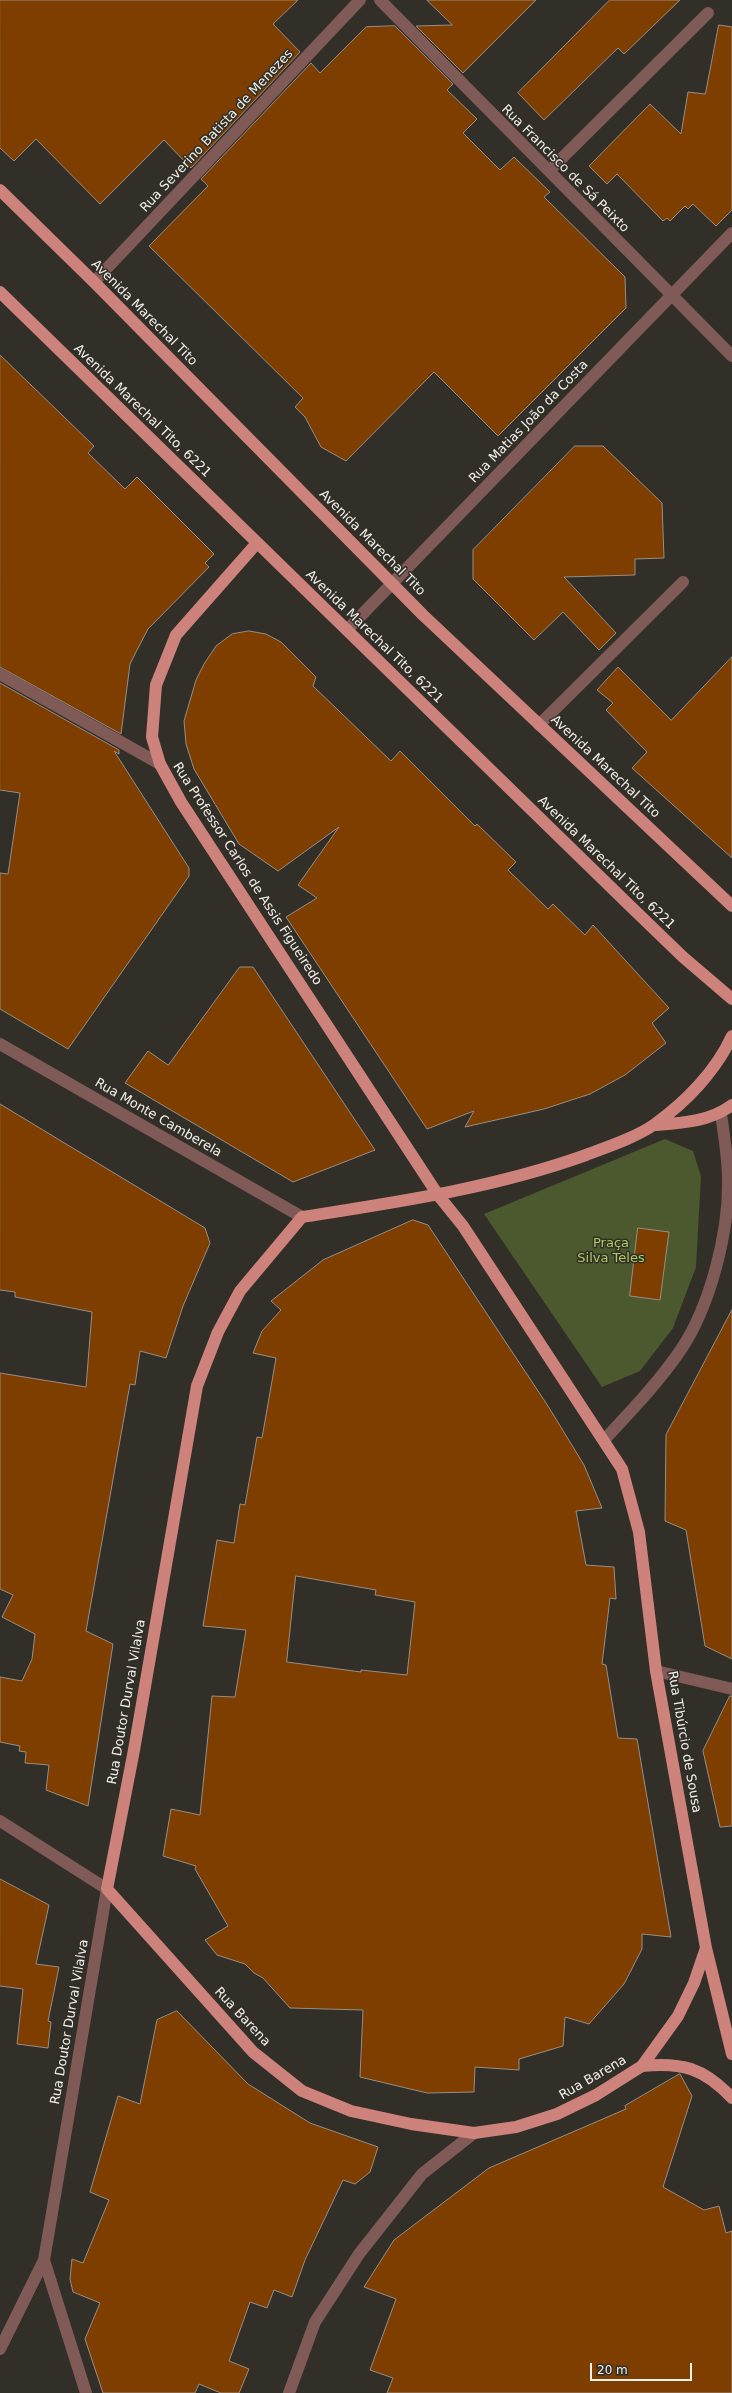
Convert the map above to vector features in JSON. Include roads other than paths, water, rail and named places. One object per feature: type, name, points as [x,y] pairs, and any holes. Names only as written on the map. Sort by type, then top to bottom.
[{"type":"main road","name":"Avenida Marechal Tito","points":[[0,190],[94,282],[392,584],[732,906]]},
{"type":"main road","name":"Avenida Marechal Tito, 6221","points":[[0,292],[683,957],[732,999]]},
{"type":"main road","name":"Rua Professor Carlos de Assis Figueiredo","points":[[257,543],[176,635],[156,685],[152,737],[160,764],[181,802],[438,1195]]},
{"type":"main road","points":[[302,1216],[438,1195],[549,1168],[603,1149],[654,1125],[696,1089],[726,1049],[732,1036]]},
{"type":"main road","points":[[654,1125],[693,1123],[721,1114],[732,1105]]},
{"type":"main road","points":[[438,1195],[463,1226],[605,1439]]},
{"type":"main road","name":"Rua Doutor Durval Vilalva","points":[[107,1889],[134,1750],[197,1386],[218,1332],[240,1290],[302,1216]]},
{"type":"main road","name":"Rua Tibúrcio de Sousa","points":[[605,1439],[622,1469],[636,1518],[656,1671],[706,1948],[732,2054]]},
{"type":"main road","name":"Rua Barena","points":[[107,1889],[253,2052],[302,2091],[351,2111],[411,2124],[474,2133],[516,2127],[556,2114],[596,2095],[642,2066],[678,2016],[694,1983],[706,1948]]},
{"type":"main road","name":"Rua Barena","points":[[642,2066],[668,2063],[694,2069],[717,2083],[732,2098]]},
{"type":"street","name":"Rua Severino Batista de Menezes","points":[[94,282],[360,0]]},
{"type":"street","name":"Rua Francisco de Sá Peixto","points":[[380,0],[548,172],[732,356]]},
{"type":"street","points":[[548,172],[708,13]]},
{"type":"street","name":"Rua Matias João da Costa","points":[[347,630],[732,234]]},
{"type":"street","points":[[539,724],[683,582]]},
{"type":"street","points":[[0,674],[160,764]]},
{"type":"street","name":"Rua Monte Camberela","points":[[0,1044],[302,1216]]},
{"type":"street","points":[[605,1439],[652,1388],[676,1356],[702,1309],[716,1266],[726,1219],[728,1182],[726,1150],[721,1114]]},
{"type":"street","points":[[656,1671],[732,1689]]},
{"type":"street","name":"Rua Barena","points":[[0,1821],[107,1889]]},
{"type":"street","name":"Rua Doutor Durval Vilalva","points":[[0,2349],[44,2260],[107,1889]]},
{"type":"street","points":[[289,2393],[315,2322],[359,2254],[422,2174],[474,2133]]},
{"type":"street","points":[[44,2260],[86,2393]]},
{"type":"park label","name":"Praça Silva Teles","points":[[611,1252]]}]
